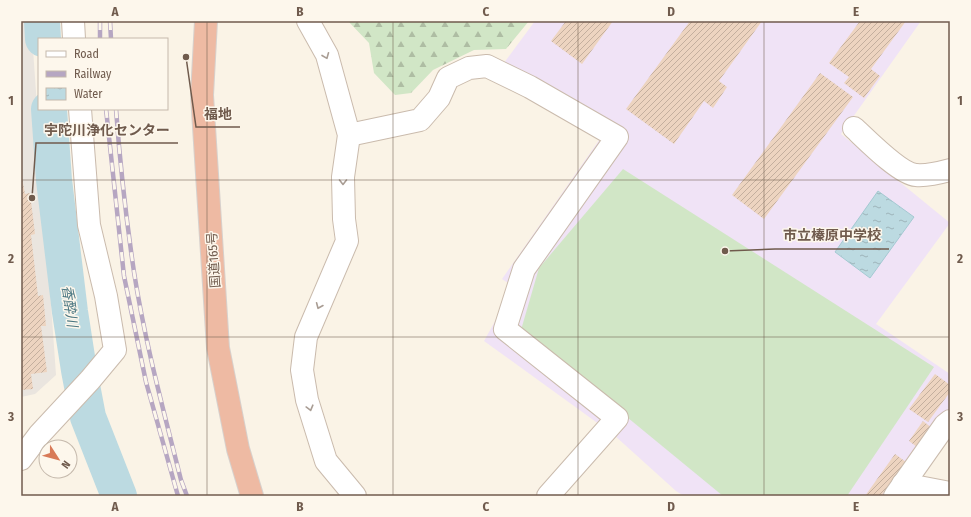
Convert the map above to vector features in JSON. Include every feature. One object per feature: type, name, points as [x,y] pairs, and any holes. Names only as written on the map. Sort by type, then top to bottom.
[{"type":"highway","name":"国道165号","points":[[206,21],[202,95],[218,348],[238,449],[252,496]]},
{"type":"street","points":[[73,21],[74,38]]},
{"type":"street","points":[[308,21],[327,55],[349,135],[343,177],[344,219],[347,241],[306,337],[302,370],[308,400],[326,461],[355,496]]},
{"type":"street","points":[[349,135],[420,120],[439,98],[448,78],[469,68],[487,66],[530,87],[617,137],[524,269],[505,329],[617,418],[548,496]]},
{"type":"street","points":[[21,459],[39,434],[115,350],[106,296],[88,225],[80,110]]},
{"type":"street","points":[[854,128],[896,165],[910,174],[936,174],[950,170]]},
{"type":"street","points":[[899,490],[950,420]]},
{"type":"street","points":[[899,490],[950,492]]},
{"type":"shaded area","points":[[21,21],[31,21],[56,375],[35,394],[21,397]]},
{"type":"shaded area","points":[[535,21],[921,21],[841,134],[950,223],[876,324],[950,374],[950,407],[885,496],[684,496],[676,491],[614,435],[484,341],[514,287],[502,279],[609,126],[504,63]]},
{"type":"green space","points":[[348,21],[529,21],[506,49],[474,50],[433,70],[411,93],[395,95],[374,73],[369,43]]},
{"type":"green space","points":[[623,169],[934,367],[847,496],[723,496],[521,330],[539,268]]},
{"type":"water","points":[[878,191],[914,217],[870,278],[835,252]]},
{"type":"building","points":[[566,21],[613,21],[582,64],[551,41]]},
{"type":"building","points":[[690,21],[762,21],[719,81],[727,87],[713,108],[704,101],[674,144],[626,109]]},
{"type":"building","points":[[860,21],[906,21],[871,69],[880,76],[864,98],[844,83],[849,77],[829,63]]},
{"type":"building","points":[[820,73],[853,97],[764,219],[732,195]]},
{"type":"building","points":[[21,173],[25,194],[30,193],[35,234],[31,235],[38,296],[43,295],[46,326],[41,326],[47,372],[31,374],[33,389],[21,390]]},
{"type":"building","points":[[935,374],[950,385],[950,392],[928,422],[909,409]]},
{"type":"building","points":[[923,421],[932,428],[917,447],[909,441]]},
{"type":"building","points":[[895,454],[906,462],[881,496],[865,496]]},
{"type":"waterway","name":"香酔川","points":[[42,21],[43,38]]},
{"type":"waterway","name":"香酔川","points":[[49,110],[54,180],[70,312],[79,370],[88,417],[119,496]]},
{"type":"railway","points":[[100,21],[100,38]]},
{"type":"railway","points":[[110,21],[111,38]]},
{"type":"railway","points":[[106,110],[124,276],[146,382],[178,496]]},
{"type":"railway","points":[[116,110],[126,211],[138,299],[149,351],[181,480],[187,496]]},
{"type":"place","name":"福地","points":[[186,57]]},
{"type":"place","name":"宇陀川浄化センター","points":[[32,198]]},
{"type":"place","name":"市立榛原中学校","points":[[725,251]]}]
